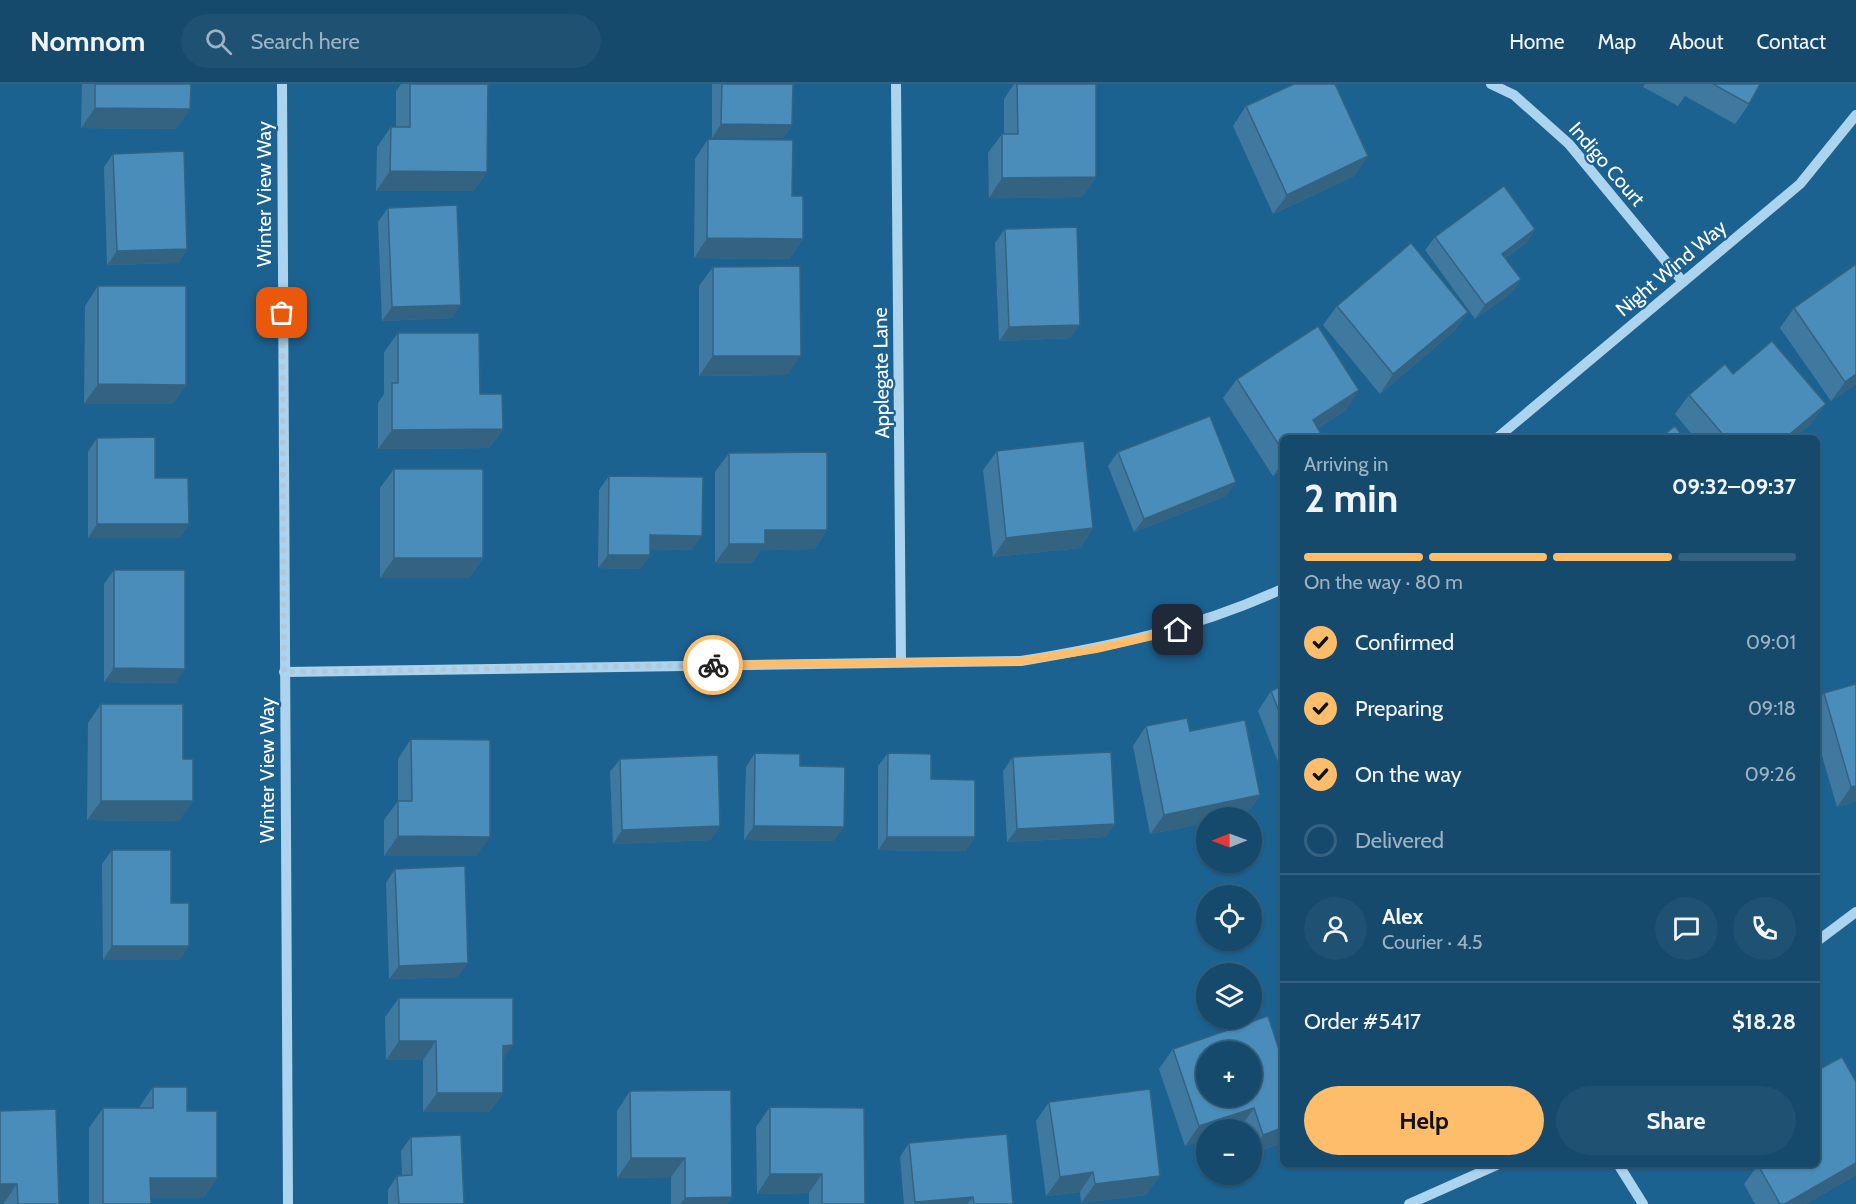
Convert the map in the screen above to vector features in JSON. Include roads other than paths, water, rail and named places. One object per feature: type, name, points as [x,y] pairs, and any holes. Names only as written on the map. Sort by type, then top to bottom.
[{"type":"street","name":"Winter View Way","points":[[282,84],[288,1204]]},
{"type":"street","name":"Applegate Lane","points":[[896,84],[901,662]]},
{"type":"street","name":"Indigo Court","points":[[1491,84],[1514,95],[1569,144],[1683,282]]},
{"type":"street","name":"Night Wind Way","points":[[1501,435],[1800,184],[1856,115]]},
{"type":"street","points":[[284,672],[1021,661],[1096,649],[1178,630],[1243,607],[1280,590]]},
{"type":"street","points":[[1820,939],[1856,912]]},
{"type":"street","points":[[1408,1204],[1492,1167]]},
{"type":"street","points":[[1620,1167],[1643,1204]]}]
